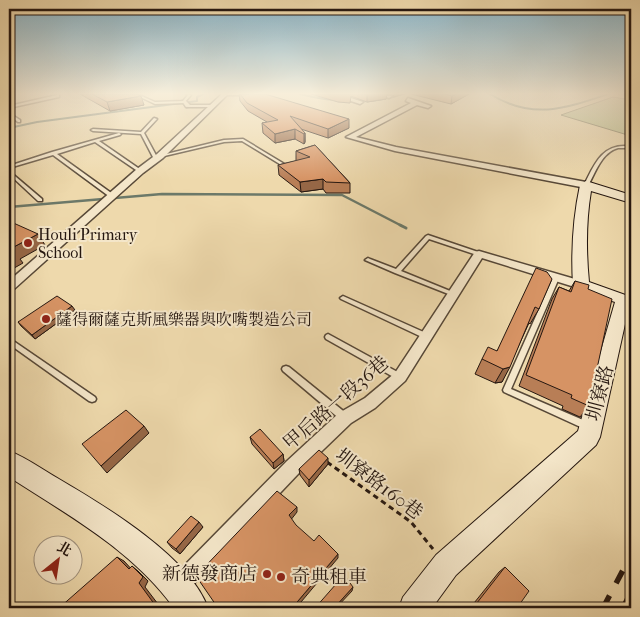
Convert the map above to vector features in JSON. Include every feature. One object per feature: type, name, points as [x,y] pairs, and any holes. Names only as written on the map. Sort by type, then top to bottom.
[{"type":"street","points":[[9,288],[195,123]]},
{"type":"street","points":[[378,123],[350,137],[395,149],[586,185],[631,199]]},
{"type":"street","points":[[479,254],[581,286],[578,259],[582,207],[586,185]]},
{"type":"street","name":"甲后路一段36巷","points":[[184,600],[311,450],[345,418],[370,403],[400,377],[479,254]]},
{"type":"street","name":"圳寮路","points":[[414,608],[446,565],[588,437],[624,299],[581,286]]},
{"type":"street","points":[[9,463],[138,547],[184,600]]},
{"type":"lane","points":[[93,130],[142,133],[152,123]]},
{"type":"lane","points":[[142,133],[158,157],[224,142],[243,140],[284,165]]},
{"type":"lane","points":[[9,167],[119,134]]},
{"type":"lane","points":[[96,141],[140,171]]},
{"type":"lane","points":[[586,185],[606,152],[615,146],[625,147]]},
{"type":"lane","points":[[53,154],[110,198]]},
{"type":"lane","points":[[9,172],[40,200]]},
{"type":"lane","points":[[398,272],[428,236],[479,254]]},
{"type":"lane","points":[[368,260],[453,294]]},
{"type":"lane","points":[[556,278],[507,390],[591,428]]},
{"type":"lane","points":[[343,298],[426,336]]},
{"type":"lane","points":[[328,337],[400,377]]},
{"type":"lane","points":[[9,341],[92,399]]},
{"type":"lane","points":[[286,369],[345,418]]},
{"type":"path","name":"圳寮路160巷","points":[[311,450],[411,522],[446,565]]},
{"type":"green space","points":[[587,123],[631,123],[631,136]]},
{"type":"building","points":[[262,123],[296,123],[305,133],[295,129],[275,134]]},
{"type":"building","points":[[310,123],[341,123],[328,129]]},
{"type":"building","points":[[315,145],[350,183],[326,182],[323,179],[300,182],[278,165],[310,157],[296,151]]},
{"type":"building","points":[[9,221],[38,234],[10,249],[15,252],[9,255]]},
{"type":"building","points":[[536,268],[547,272],[552,279],[539,309],[535,307],[510,367],[503,369],[482,359],[488,347],[497,351]]},
{"type":"building","points":[[575,281],[589,285],[588,289],[612,299],[589,406],[571,398],[572,395],[526,375],[559,287],[571,292]]},
{"type":"building","name":"薩得爾薩克斯風樂器與吹嘴製造公司","points":[[57,296],[72,306],[32,335],[18,322]]},
{"type":"building","points":[[126,410],[144,426],[101,466],[82,444]]},
{"type":"building","points":[[260,429],[283,454],[273,463],[250,437]]},
{"type":"building","points":[[319,450],[328,458],[309,480],[299,469]]},
{"type":"building","points":[[277,491],[297,507],[289,515],[296,525],[314,541],[319,535],[338,554],[292,608],[218,608],[196,576]]},
{"type":"building","points":[[191,516],[199,522],[176,549],[167,542]]},
{"type":"building","points":[[117,557],[129,569],[132,566],[143,577],[139,583],[155,605],[152,608],[59,608]]},
{"type":"building","points":[[505,567],[529,591],[517,608],[473,608]]},
{"type":"building","points":[[344,575],[353,587],[334,608],[315,608]]},
{"type":"waterway","points":[[9,128],[33,123]]},
{"type":"waterway","points":[[9,207],[162,194],[342,195],[402,226]]},
{"type":"waterway","points":[[402,226],[406,228]]},
{"type":"railway","points":[[603,608],[631,555]]},
{"type":"railway","points":[[623,608],[631,592]]},
{"type":"place","name":"Houli Primary School","points":[[28,243]]},
{"type":"place","name":"薩得爾薩克斯風樂器與吹嘴製造公司","points":[[46,319]]},
{"type":"place","name":"新德發商店","points":[[267,574]]},
{"type":"place","name":"奇典租車","points":[[281,577]]}]
